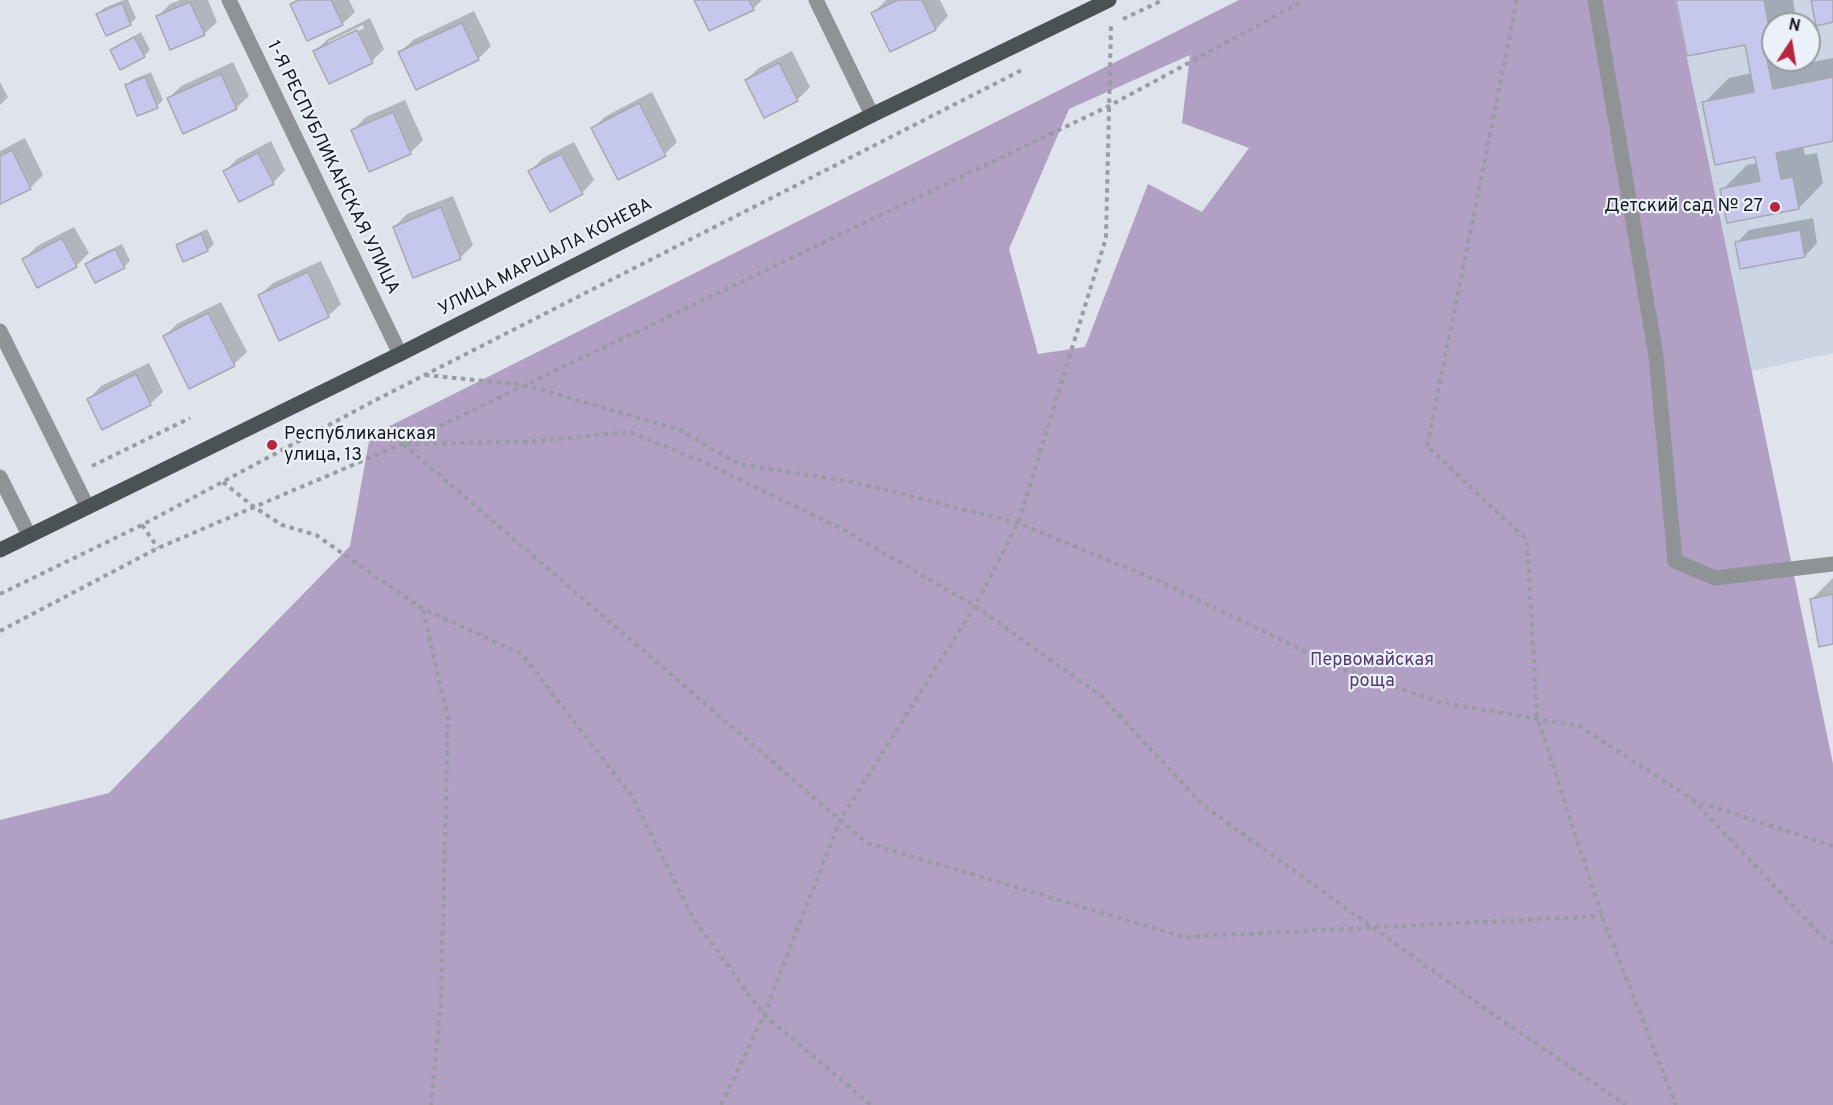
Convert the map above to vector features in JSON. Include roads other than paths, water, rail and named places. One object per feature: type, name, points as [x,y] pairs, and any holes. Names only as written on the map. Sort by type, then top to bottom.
[{"type":"main road","name":"УЛИЦА МАРШАЛА КОНЕВА","points":[[0,550],[400,354],[872,115],[1109,0]]},
{"type":"street","name":"1-Я РЕСПУБЛИКАНСКАЯ УЛИЦА","points":[[229,0],[400,354]]},
{"type":"street","points":[[816,0],[872,115]]},
{"type":"street","points":[[1595,0],[1656,356],[1675,561],[1715,578],[1833,564]]},
{"type":"street","points":[[0,331],[87,506]]},
{"type":"street","points":[[0,477],[29,535]]},
{"type":"place","name":"Детский сад № 27","points":[[1775,207]]},
{"type":"place","name":"Республиканская улица, 13","points":[[272,445]]},
{"type":"park label","name":"Первомайская роща","points":[[1372,671]]}]
